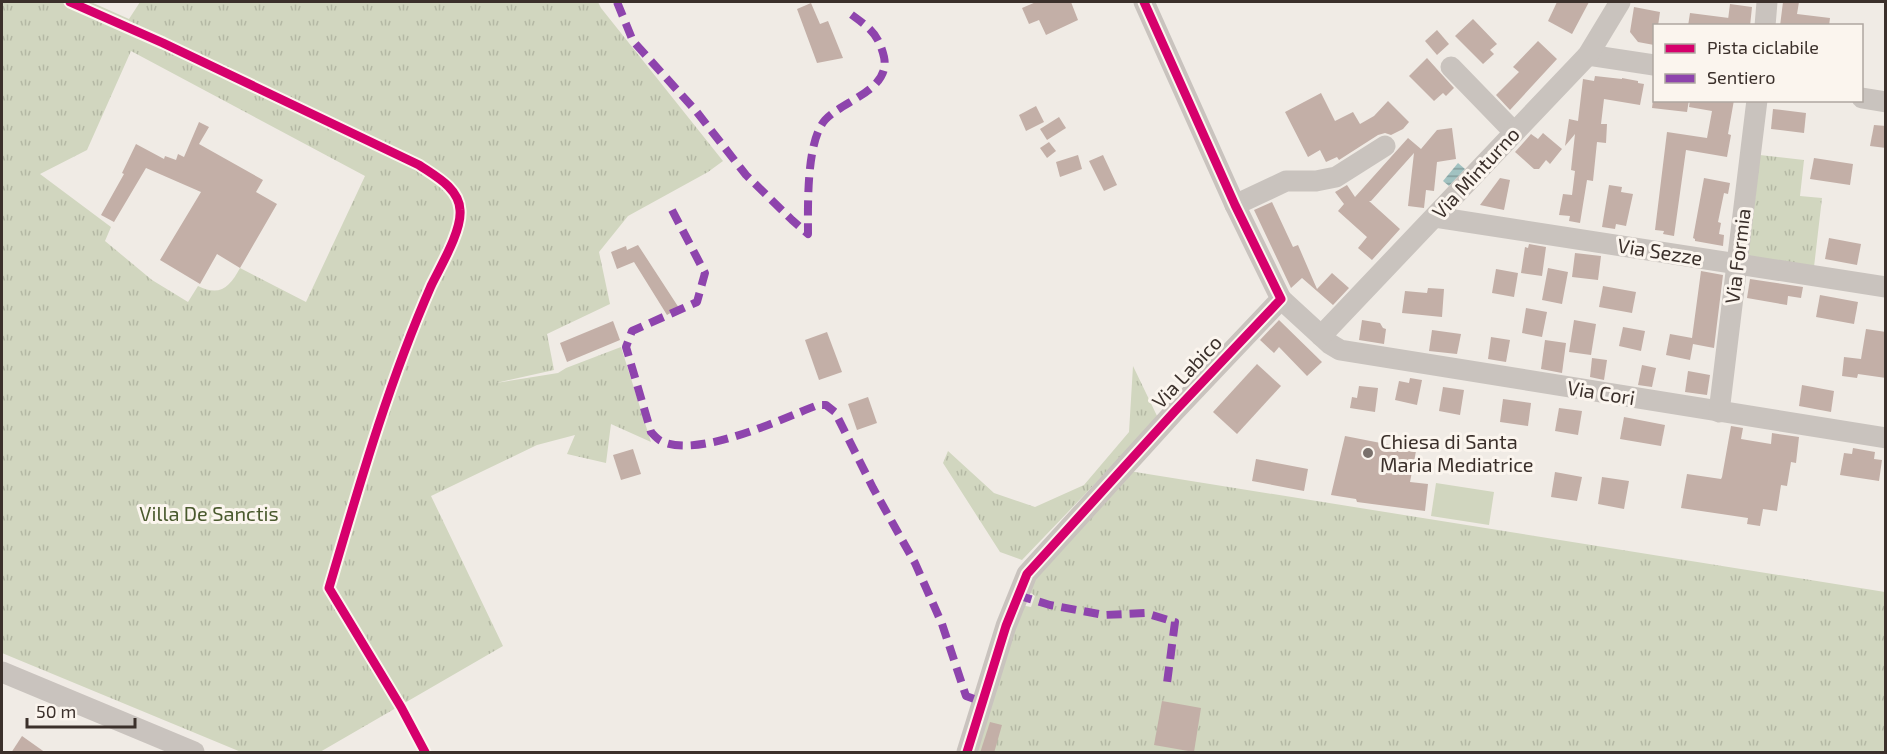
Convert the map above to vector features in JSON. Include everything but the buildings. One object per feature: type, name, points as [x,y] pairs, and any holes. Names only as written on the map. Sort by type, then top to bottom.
[{"type":"street","points":[[1144,2],[1235,205],[1281,299]]},
{"type":"street","name":"Via Minturno","points":[[1321,336],[1588,55],[1620,2]]},
{"type":"street","points":[[1766,24],[1767,2]]},
{"type":"street","points":[[1588,55],[1653,65]]},
{"type":"street","points":[[1451,67],[1514,132]]},
{"type":"street","points":[[1863,98],[1886,102]]},
{"type":"street","name":"Via Formia","points":[[1719,412],[1757,102]]},
{"type":"street","points":[[1235,205],[1286,181],[1320,181],[1336,177],[1385,146]]},
{"type":"street","name":"Via Sezze","points":[[1435,217],[1886,287]]},
{"type":"street","name":"Via Cori","points":[[1281,299],[1332,346],[1340,350],[1886,438]]},
{"type":"street","name":"Via Labico","points":[[967,753],[1006,626],[1027,574],[1175,411],[1281,299]]},
{"type":"street","points":[[2,672],[194,753]]},
{"type":"green space","name":"Villa De Sanctis","points":[[2,2],[91,2],[129,19],[140,2],[598,2],[723,161],[708,172],[628,216],[599,252],[610,304],[547,334],[554,370],[496,383],[558,373],[621,347],[651,442],[611,424],[606,463],[567,454],[575,435],[537,445],[431,496],[503,646],[320,752],[241,752],[2,653]],"holes":[[[131,51],[365,176],[306,302],[240,268],[224,288],[212,290],[198,286],[188,302],[152,280],[105,241],[111,227],[40,174],[87,150]]]},
{"type":"green space","points":[[1760,155],[1804,160],[1800,196],[1822,198],[1814,267],[1748,259]]},
{"type":"green space","points":[[1133,366],[1158,418],[1022,560],[1000,552],[943,463],[948,451],[994,493],[1035,507],[1084,485],[1129,432]]},
{"type":"green space","points":[[1129,471],[1885,592],[1885,752],[976,752],[1021,605],[1031,607],[1035,596],[1027,590],[1035,572]]},
{"type":"green space","points":[[1436,483],[1494,492],[1489,525],[1431,516]]},
{"type":"water","points":[[1458,163],[1465,169],[1449,186],[1443,181]]},
{"type":"marked path","points":[[617,2],[633,41],[696,111],[746,175],[808,234],[809,175],[814,143],[819,130],[833,113],[873,86],[880,78],[884,68],[884,57],[879,42],[867,26],[848,12]]},
{"type":"marked path","points":[[672,210],[705,273],[697,302],[632,331],[626,347],[651,432],[661,441],[677,445],[696,445],[740,435],[818,405],[826,405],[835,412],[873,488],[915,563],[942,624],[966,696],[983,702]]},
{"type":"marked path","points":[[1017,595],[1050,605],[1104,615],[1145,613],[1175,622],[1167,683]]},
{"type":"cycle path","points":[[70,2],[163,43],[419,165],[445,183],[459,202],[458,228],[401,360],[375,436],[329,588],[401,707],[425,752]]},
{"type":"cycle path","points":[[967,752],[1006,626],[1027,574],[1175,411],[1281,299],[1235,205],[1144,2]]},
{"type":"place","name":"Chiesa di Santa Maria Mediatrice","points":[[1368,453]]}]
